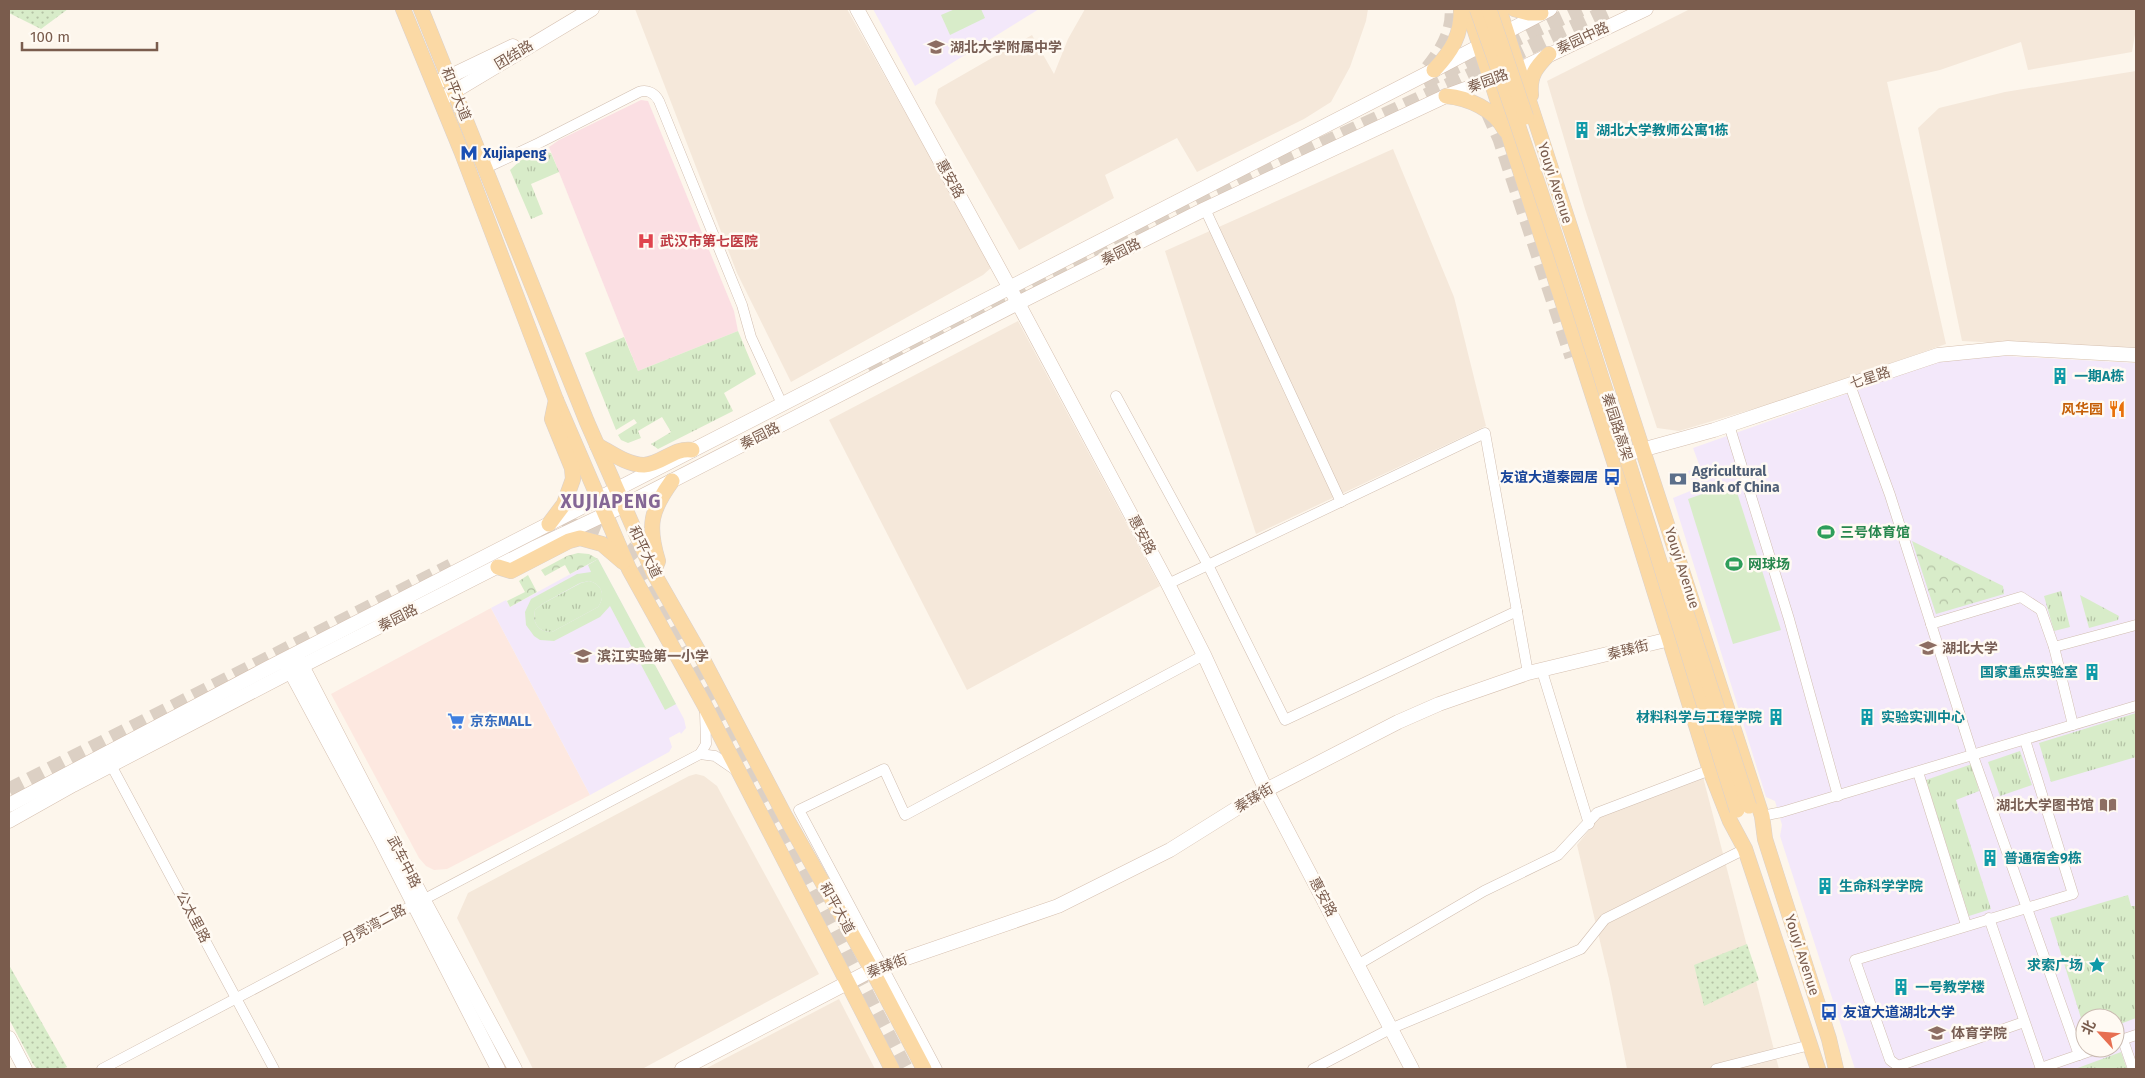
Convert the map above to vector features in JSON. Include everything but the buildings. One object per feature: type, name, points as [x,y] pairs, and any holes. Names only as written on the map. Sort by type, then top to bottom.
[{"type":"main road","name":"和平大道","points":[[403,9],[462,152],[556,400],[629,569],[704,704],[892,1069]]},
{"type":"main road","name":"和平大道","points":[[421,9],[596,445],[653,572],[700,654],[785,816],[877,968],[924,1069]]},
{"type":"main road","points":[[1434,70],[1452,49],[1457,38],[1461,28],[1461,9]]},
{"type":"main road","name":"Youyi Avenue","points":[[1468,9],[1484,43],[1491,80],[1613,458],[1710,770],[1730,821],[1745,849],[1818,1069]]},
{"type":"main road","name":"秦园路高架","points":[[1477,9],[1519,125],[1632,475],[1743,808],[1765,839]]},
{"type":"main road","name":"秦园路高架","points":[[1489,9],[1518,91],[1743,808],[1745,849]]},
{"type":"main road","name":"Youyi Avenue","points":[[1500,9],[1762,816],[1765,839],[1829,1039],[1836,1069]]},
{"type":"main road","points":[[1514,9],[1529,13],[1545,11]]},
{"type":"main road","points":[[1534,116],[1530,83],[1536,66],[1549,54]]},
{"type":"main road","points":[[1446,96],[1468,100],[1488,110],[1503,126],[1512,146]]},
{"type":"main road","points":[[1572,357],[1592,397]]},
{"type":"main road","points":[[549,524],[564,504],[573,479],[572,468],[552,419],[556,400]]},
{"type":"main road","points":[[596,445],[628,461],[642,465],[654,462],[683,449],[692,450]]},
{"type":"main road","points":[[653,572],[658,561],[653,543],[652,520],[657,504],[672,481]]},
{"type":"main road","points":[[498,567],[511,571],[569,541],[580,538],[602,544],[629,569]]},
{"type":"street","name":"惠安路","points":[[857,9],[1010,287],[1168,584],[1204,655],[1266,790],[1359,964],[1412,1069]]},
{"type":"street","name":"秦园中路","points":[[1520,69],[1646,9]]},
{"type":"street","name":"团结路","points":[[440,100],[452,84],[590,10]]},
{"type":"street","points":[[1484,43],[1545,11]]},
{"type":"street","name":"秦园路","points":[[9,821],[293,663],[549,524],[1484,43]]},
{"type":"street","name":"秦园路","points":[[9,805],[293,663],[623,506],[1018,303],[1205,210],[1446,96],[1520,69]]},
{"type":"street","name":"团结路","points":[[433,84],[452,84]]},
{"type":"street","points":[[486,168],[639,92],[648,91],[654,94],[660,101],[742,304],[751,337],[782,404]]},
{"type":"street","points":[[1205,210],[1341,502]]},
{"type":"street","name":"七星路","points":[[1613,458],[1729,425],[1938,356],[2008,348],[2136,355]]},
{"type":"street","points":[[1850,384],[1890,495],[1973,756],[2075,1044]]},
{"type":"street","points":[[1116,396],[1208,565],[1286,720],[1517,611]]},
{"type":"street","points":[[1729,425],[1789,619],[1838,796]]},
{"type":"street","points":[[1168,584],[1485,433],[1517,611],[1535,672],[1589,824]]},
{"type":"street","points":[[1931,624],[2021,596],[2041,610],[2054,647],[2073,725]]},
{"type":"street","points":[[2054,647],[2136,625]]},
{"type":"street","name":"秦臻街","points":[[682,1069],[877,968],[1058,906],[1086,894],[1170,850],[1266,790],[1426,710],[1465,694],[1535,672],[1670,639]]},
{"type":"street","points":[[937,1069],[877,968],[799,810],[884,769],[905,815],[1204,655]]},
{"type":"street","name":"武车中路","points":[[293,663],[380,838],[514,1069]]},
{"type":"street","points":[[704,704],[706,744],[700,754],[714,756],[739,772]]},
{"type":"street","points":[[1762,816],[1838,796],[2136,706]]},
{"type":"street","points":[[2024,1022],[1898,1068],[1890,1060],[1855,960],[2026,906],[2073,894],[2025,740]]},
{"type":"street","name":"月亮湾二路","points":[[102,1069],[700,754]]},
{"type":"street","name":"公太里路","points":[[111,765],[274,1069]]},
{"type":"street","points":[[1359,964],[1484,891],[1558,855],[1589,824],[1597,813],[1710,770]]},
{"type":"street","points":[[1918,772],[1966,925]]},
{"type":"street","points":[[1313,1069],[1390,1028],[1581,949],[1605,919],[1745,849]]},
{"type":"street","name":"武车中路","points":[[418,902],[498,1069]]},
{"type":"street","points":[[1989,918],[2041,1069],[2075,1056]]},
{"type":"street","points":[[9,1038],[25,1069]]},
{"type":"street","points":[[1716,1069],[1731,1067],[1810,1045]]},
{"type":"street","points":[[2125,1052],[2134,1069]]},
{"type":"shaded area","points":[[635,9],[847,9],[992,267],[983,275],[791,382],[737,273]]},
{"type":"shaded area","name":"湖北大学附属中学","points":[[873,9],[1039,9],[915,86]]},
{"type":"shaded area","points":[[1085,9],[1368,9],[1366,21],[1350,67],[1331,102],[1304,119],[1197,172],[1177,138],[1105,175],[1114,198],[1019,250],[935,103],[938,89],[1032,35],[1054,74],[1068,39]]},
{"type":"shaded area","points":[[1690,9],[2136,9],[2136,29],[2132,52],[2028,70],[2021,42],[1940,70],[1887,82],[1946,344],[1793,397],[1679,431],[1657,428],[1585,209],[1547,81]]},
{"type":"shaded area","points":[[2136,71],[2136,350],[1962,341],[1918,128],[1939,108],[2005,92]]},
{"type":"shaded area","name":"武汉市第七医院","points":[[641,100],[648,101],[734,311],[738,331],[638,371],[549,147],[559,140]]},
{"type":"shaded area","points":[[1393,149],[1454,297],[1486,426],[1256,534],[1165,251]]},
{"type":"shaded area","points":[[1018,321],[1160,586],[967,690],[829,420]]},
{"type":"shaded area","name":"湖北大学","points":[[2004,356],[2136,363],[2136,1069],[1855,1069],[1780,836],[1782,825],[1775,801],[1766,797],[1673,498],[1695,489],[1688,471],[1700,467],[1693,448],[1942,360]]},
{"type":"shaded area","name":"滨江实验第一小学","points":[[598,559],[684,719],[686,728],[681,734],[680,732],[669,738],[672,747],[669,752],[590,795],[491,608],[506,600],[510,607]]},
{"type":"shaded area","points":[[491,608],[590,795],[447,869],[434,870],[426,866],[419,858],[331,694]]},
{"type":"shaded area","points":[[696,774],[704,776],[717,786],[819,974],[642,1069],[533,1069],[457,918],[468,893]]},
{"type":"shaded area","points":[[1703,777],[1779,1069],[1627,1069],[1609,979],[1577,845],[1601,815]]},
{"type":"shaded area","points":[[839,999],[875,1069],[705,1069]]},
{"type":"green space","points":[[9,9],[68,9],[41,29],[9,13]]},
{"type":"green space","points":[[955,9],[981,9],[985,18],[950,35],[941,15]]},
{"type":"green space","points":[[541,151],[551,153],[559,172],[531,184],[543,214],[531,219],[510,170],[522,159]]},
{"type":"green space","points":[[738,331],[756,374],[724,393],[733,411],[658,449],[651,444],[671,432],[662,417],[638,431],[641,438],[628,443],[621,440],[618,435],[637,423],[634,419],[616,430],[585,353],[624,337],[638,371]]},
{"type":"green space","name":"网球场","points":[[1734,483],[1781,630],[1733,644],[1688,499]]},
{"type":"green space","points":[[1912,541],[2003,586],[2004,594],[1936,614]]},
{"type":"green space","points":[[578,553],[589,554],[598,559],[570,574],[565,565],[545,576],[541,570],[567,556]]},
{"type":"green space","points":[[598,559],[676,704],[665,710],[610,606],[600,617],[554,641],[540,640],[534,636],[526,625],[525,612],[531,599],[577,574],[591,572],[588,565]],"holes":[[[589,581],[600,588],[602,595],[598,607],[552,632],[538,627],[534,618],[535,610],[542,604],[580,583]]]},
{"type":"green space","points":[[528,575],[537,592],[510,607],[507,601],[525,592],[519,581]]},
{"type":"green space","points":[[589,581],[600,588],[602,599],[598,607],[552,632],[538,627],[534,618],[535,610],[542,604],[581,583]]},
{"type":"green space","points":[[2061,591],[2070,627],[2054,631],[2044,596]]},
{"type":"green space","points":[[2080,595],[2119,616],[2118,620],[2089,628]]},
{"type":"green space","points":[[2136,713],[2136,757],[2051,782],[2039,743]]},
{"type":"green space","points":[[2020,751],[2032,785],[2000,796],[1988,762]]},
{"type":"green space","points":[[1972,764],[1979,791],[1956,800],[1991,909],[1969,916],[1926,780]]},
{"type":"green space","name":"求索广场","points":[[2128,895],[2131,906],[2136,906],[2136,1018],[2125,1022],[2125,1008],[2078,1008],[2050,918]]},
{"type":"green space","points":[[1747,944],[1759,980],[1704,1006],[1694,965]]},
{"type":"green space","points":[[9,965],[67,1067],[62,1069],[37,1069],[33,1064],[9,1019]]},
{"type":"green space","points":[[2105,1058],[2123,1058],[2127,1069],[2075,1069]]},
{"type":"tunnel","points":[[1428,68],[1446,41],[1451,25],[1452,9]]},
{"type":"tunnel","points":[[1423,82],[1581,9]]},
{"type":"tunnel","points":[[868,368],[1271,168],[1612,9]]},
{"type":"tunnel","points":[[1488,112],[1500,139],[1572,357]]},
{"type":"tunnel","points":[[540,533],[570,526],[597,530],[610,536],[621,545],[642,567],[906,1069]]},
{"type":"tunnel","points":[[9,790],[451,566]]},
{"type":"place","name":"湖北大学附属中学","points":[[936,47]]},
{"type":"place","name":"湖北大学教师公寓1栋","points":[[1582,130]]},
{"type":"place","name":"Xujiapeng","points":[[469,153]]},
{"type":"place","name":"武汉市第七医院","points":[[646,241]]},
{"type":"place","name":"一期A栋","points":[[2060,376]]},
{"type":"place","name":"风华园","points":[[2117,409]]},
{"type":"place","name":"友谊大道秦园居","points":[[1612,477]]},
{"type":"place","name":"Agricultural Bank of China","points":[[1678,479]]},
{"type":"place","name":"三号体育馆","points":[[1826,532]]},
{"type":"place","name":"网球场","points":[[1734,564]]},
{"type":"place","name":"湖北大学","points":[[1928,648]]},
{"type":"place","name":"滨江实验第一小学","points":[[583,656]]},
{"type":"place","name":"国家重点实验室","points":[[2092,672]]},
{"type":"place","name":"材料科学与工程学院","points":[[1776,717]]},
{"type":"place","name":"实验实训中心","points":[[1867,717]]},
{"type":"place","name":"京东MALL","points":[[456,721]]},
{"type":"place","name":"湖北大学图书馆","points":[[2108,805]]},
{"type":"place","name":"普通宿舍9栋","points":[[1990,858]]},
{"type":"place","name":"生命科学学院","points":[[1825,886]]},
{"type":"place","name":"求索广场","points":[[2097,965]]},
{"type":"place","name":"一号教学楼","points":[[1901,987]]},
{"type":"place","name":"友谊大道湖北大学","points":[[1829,1012]]},
{"type":"place","name":"体育学院","points":[[1937,1033]]},
{"type":"district","name":"XUJIAPENG","points":[[611,501]]}]
